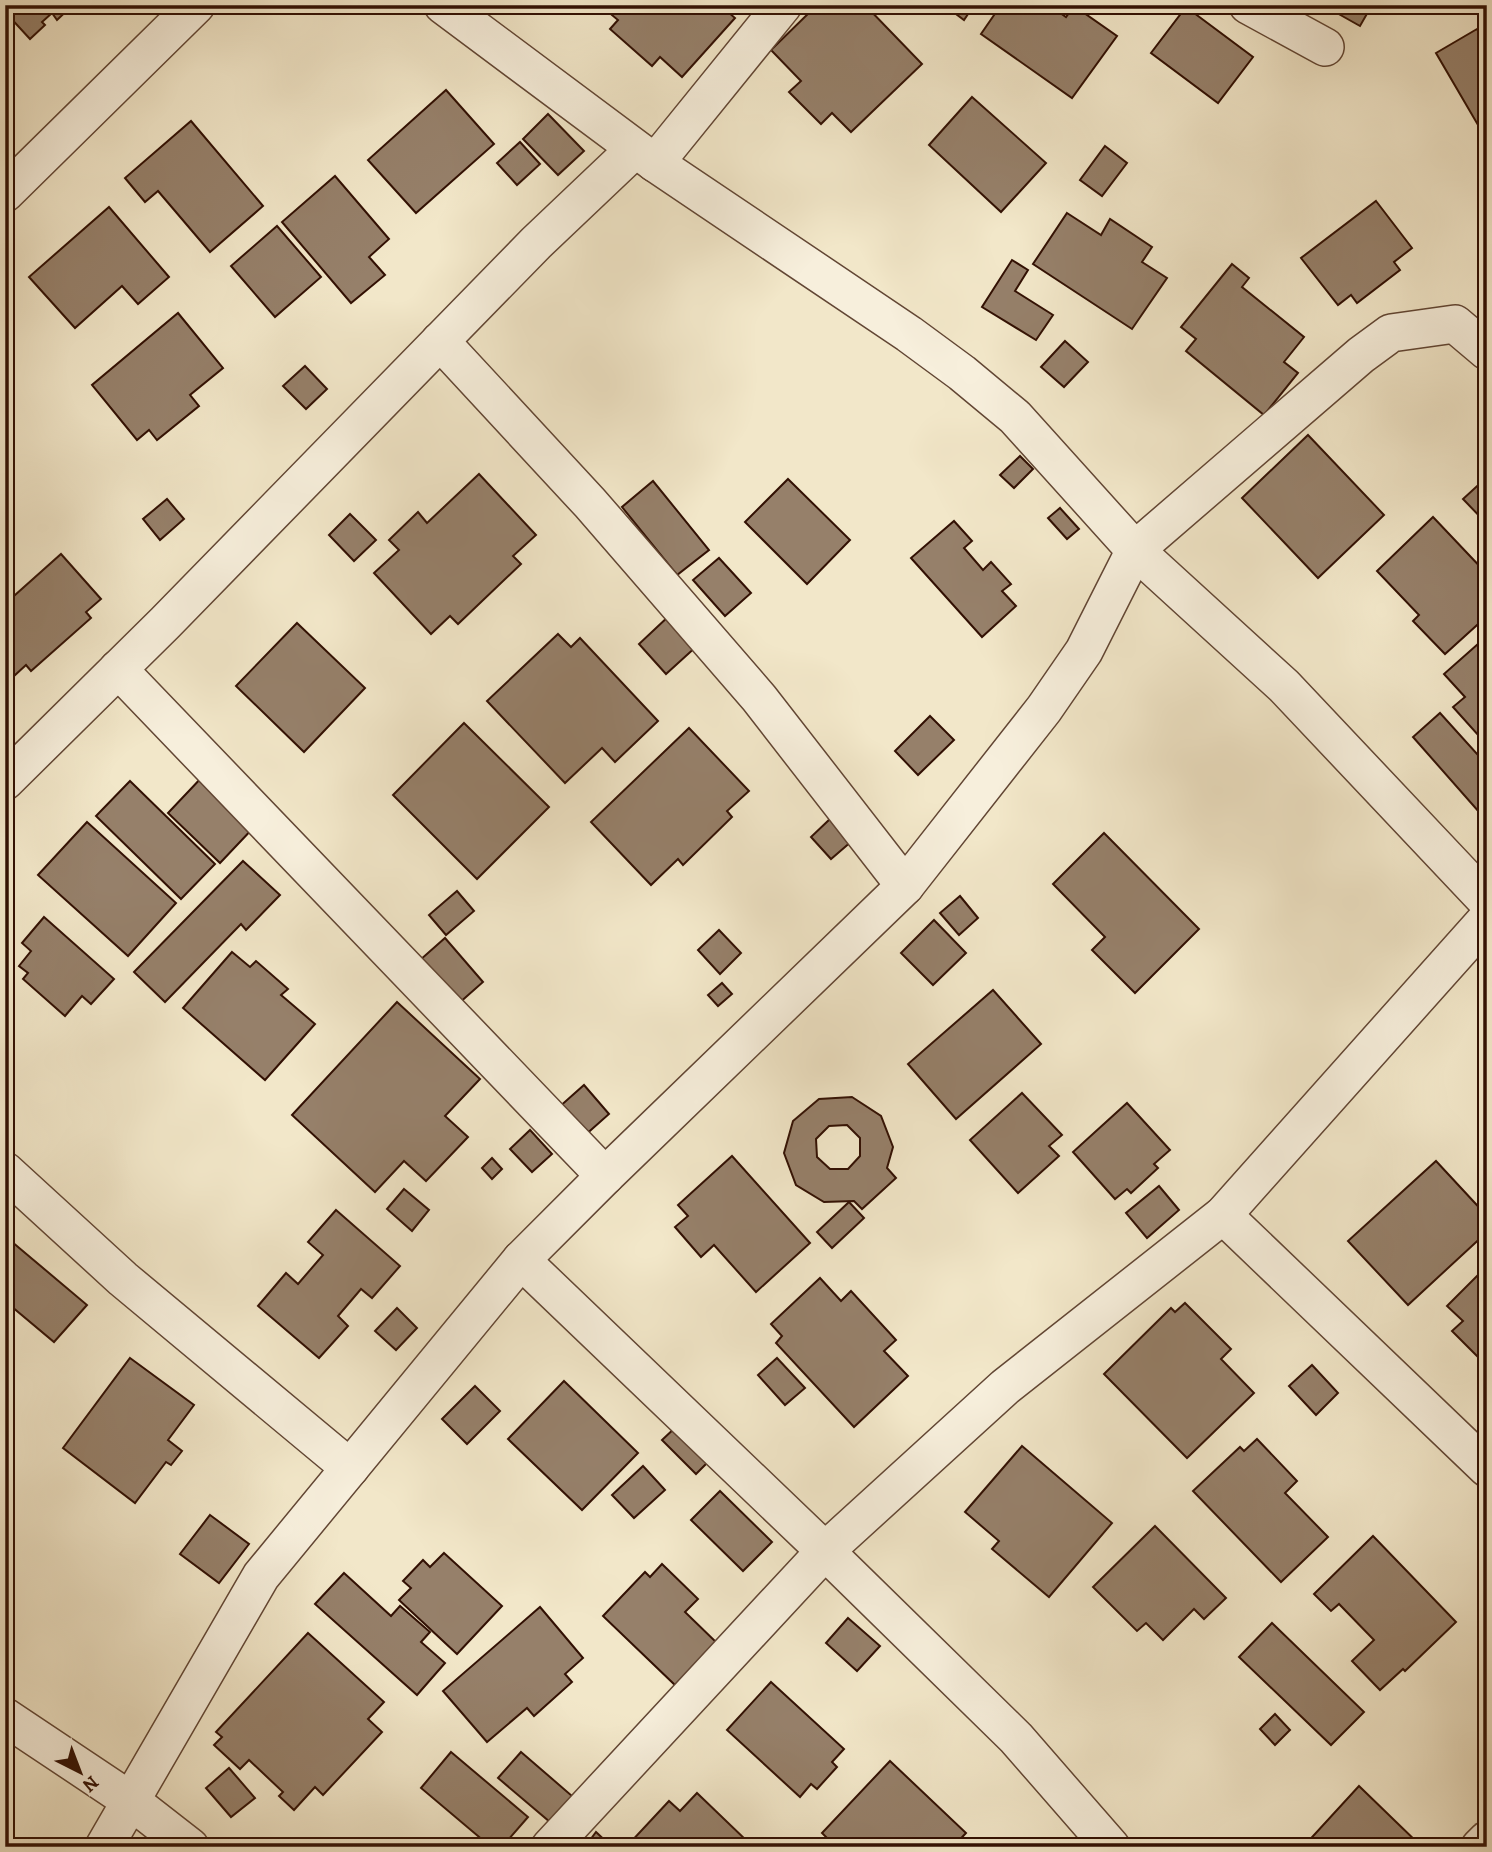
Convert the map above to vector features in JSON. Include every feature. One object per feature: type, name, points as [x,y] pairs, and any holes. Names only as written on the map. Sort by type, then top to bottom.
[{"type":"street","points":[[5,193],[196,5]]},
{"type":"street","points":[[443,5],[645,156],[909,334],[1015,417],[1135,550],[1284,686],[1487,901]]},
{"type":"street","points":[[5,781],[536,243],[645,156],[783,5]]},
{"type":"street","points":[[1248,5],[1325,47]]},
{"type":"street","points":[[104,1847],[261,1576],[521,1260],[905,886],[1044,709],[1084,651],[1135,550],[1361,355],[1391,333],[1455,324],[1487,351]]},
{"type":"street","points":[[440,341],[590,503],[759,698],[905,886]]},
{"type":"street","points":[[118,669],[605,1176]]},
{"type":"street","points":[[550,1847],[825,1551],[1005,1387],[1223,1214],[1487,919]]},
{"type":"street","points":[[5,1171],[123,1279],[350,1468]]},
{"type":"street","points":[[1223,1214],[1487,1468]]},
{"type":"street","points":[[521,1260],[1016,1738],[1111,1847]]},
{"type":"street","points":[[5,1717],[131,1801],[190,1847]]},
{"type":"street","points":[[1480,1847],[1487,1840]]},
{"type":"building","points":[[5,5],[73,5],[57,20],[52,13],[42,22],[45,25],[30,39],[6,13],[8,11]]},
{"type":"building","points":[[600,5],[720,5],[735,18],[682,77],[660,57],[652,66],[610,29],[618,20]]},
{"type":"building","points":[[817,5],[865,5],[922,64],[851,132],[832,113],[821,124],[789,92],[801,81],[771,50]]},
{"type":"building","points":[[944,5],[974,5],[964,20]]},
{"type":"building","points":[[1001,5],[1049,5],[1066,17],[1074,6],[1117,36],[1072,98],[981,34]]},
{"type":"building","points":[[1330,5],[1372,5],[1360,26],[1328,8]]},
{"type":"building","points":[[1186,7],[1253,57],[1218,103],[1151,53]]},
{"type":"building","points":[[1477,29],[1487,46],[1487,120],[1478,125],[1436,53]]},
{"type":"building","points":[[446,90],[494,144],[416,213],[368,160]]},
{"type":"building","points":[[972,97],[1046,163],[1001,212],[929,145]]},
{"type":"building","points":[[548,114],[584,151],[558,175],[523,139]]},
{"type":"building","points":[[191,121],[263,206],[210,252],[158,191],[145,202],[125,178]]},
{"type":"building","points":[[520,142],[540,164],[517,185],[497,163]]},
{"type":"building","points":[[1105,146],[1127,163],[1102,196],[1080,180]]},
{"type":"building","points":[[335,176],[389,239],[369,257],[385,275],[351,303],[282,222]]},
{"type":"building","points":[[1376,201],[1412,248],[1394,262],[1400,270],[1357,303],[1351,295],[1338,305],[1301,258]]},
{"type":"building","points":[[109,207],[169,277],[138,304],[122,286],[75,328],[29,277]]},
{"type":"building","points":[[1067,213],[1101,235],[1110,219],[1152,247],[1142,262],[1167,278],[1132,329],[1033,264]]},
{"type":"building","points":[[277,226],[321,277],[275,317],[231,266]]},
{"type":"building","points":[[1012,260],[1028,270],[1015,291],[1053,315],[1036,340],[982,307]]},
{"type":"building","points":[[1232,264],[1249,278],[1242,287],[1304,337],[1284,362],[1298,373],[1264,415],[1186,351],[1196,339],[1181,327]]},
{"type":"building","points":[[178,313],[223,368],[190,395],[199,406],[157,440],[149,430],[137,440],[92,385]]},
{"type":"building","points":[[1065,341],[1088,362],[1064,387],[1041,367]]},
{"type":"building","points":[[305,366],[327,389],[306,409],[283,386]]},
{"type":"building","points":[[1308,435],[1384,515],[1318,578],[1242,498]]},
{"type":"building","points":[[1020,456],[1033,469],[1014,488],[1000,475]]},
{"type":"building","points":[[479,474],[536,535],[513,556],[521,564],[458,624],[450,616],[431,634],[374,573],[399,550],[389,540],[418,512],[427,523]]},
{"type":"building","points":[[1487,477],[1487,524],[1463,499]]},
{"type":"building","points":[[788,479],[850,540],[807,584],[745,522]]},
{"type":"building","points":[[653,481],[709,550],[677,575],[622,507]]},
{"type":"building","points":[[167,499],[184,519],[160,540],[143,519]]},
{"type":"building","points":[[1060,508],[1079,529],[1067,539],[1048,518]]},
{"type":"building","points":[[350,514],[376,540],[354,561],[329,535]]},
{"type":"building","points":[[1433,517],[1487,574],[1487,616],[1445,654],[1413,621],[1419,615],[1377,571]]},
{"type":"building","points":[[954,521],[972,541],[964,548],[983,570],[991,562],[1011,584],[1002,591],[1016,606],[982,637],[911,558]]},
{"type":"building","points":[[61,554],[101,599],[86,612],[91,618],[31,671],[26,665],[14,676],[5,666],[5,604]]},
{"type":"building","points":[[719,558],[751,593],[725,616],[693,580]]},
{"type":"building","points":[[670,615],[698,645],[666,674],[639,644]]},
{"type":"building","points":[[297,623],[365,688],[304,752],[236,686]]},
{"type":"building","points":[[558,634],[571,647],[580,638],[658,721],[615,762],[602,748],[565,783],[487,701]]},
{"type":"building","points":[[1487,636],[1487,745],[1453,707],[1465,697],[1444,674]]},
{"type":"building","points":[[1440,713],[1487,765],[1487,821],[1413,737]]},
{"type":"building","points":[[930,716],[954,740],[918,775],[895,751]]},
{"type":"building","points":[[464,723],[549,807],[477,879],[393,795]]},
{"type":"building","points":[[689,728],[749,791],[727,811],[732,817],[683,865],[678,859],[651,885],[591,822]]},
{"type":"building","points":[[204,775],[256,825],[220,863],[168,813]]},
{"type":"building","points":[[130,781],[215,864],[181,899],[96,816]]},
{"type":"building","points":[[831,818],[852,841],[831,859],[811,837]]},
{"type":"building","points":[[87,822],[176,903],[128,956],[38,875]]},
{"type":"building","points":[[1104,833],[1199,929],[1135,993],[1092,950],[1105,937],[1053,884]]},
{"type":"building","points":[[243,861],[280,895],[246,930],[241,924],[165,1002],[134,972]]},
{"type":"building","points":[[457,891],[474,911],[446,935],[429,915]]},
{"type":"building","points":[[960,896],[978,918],[959,935],[940,913]]},
{"type":"building","points":[[44,917],[114,979],[91,1004],[82,996],[65,1016],[23,979],[28,973],[19,966],[31,951],[22,943]]},
{"type":"building","points":[[934,920],[966,953],[933,985],[901,953]]},
{"type":"building","points":[[719,930],[741,953],[720,974],[698,950]]},
{"type":"building","points":[[445,938],[483,982],[458,1004],[420,960]]},
{"type":"building","points":[[232,952],[250,967],[256,961],[288,989],[281,995],[315,1024],[265,1080],[183,1008]]},
{"type":"building","points":[[722,983],[732,994],[718,1006],[708,995]]},
{"type":"building","points":[[993,990],[1041,1044],[956,1119],[908,1064]]},
{"type":"building","points":[[397,1002],[480,1079],[445,1116],[468,1137],[426,1181],[404,1161],[375,1192],[292,1115]]},
{"type":"building","points":[[584,1085],[609,1114],[583,1137],[558,1108]]},
{"type":"building","points":[[1022,1093],[1062,1135],[1049,1146],[1059,1156],[1018,1193],[970,1140]]},
{"type":"building","points":[[852,1097],[881,1116],[893,1147],[887,1168],[896,1178],[862,1209],[854,1201],[824,1202],[796,1185],[784,1153],[793,1121],[819,1099]],"holes":[[[847,1125],[860,1138],[860,1156],[848,1169],[830,1169],[817,1157],[816,1139],[829,1126]]]},
{"type":"building","points":[[1127,1103],[1170,1150],[1154,1164],[1158,1168],[1131,1193],[1127,1189],[1115,1199],[1073,1152]]},
{"type":"building","points":[[530,1130],[552,1154],[532,1172],[510,1149]]},
{"type":"building","points":[[732,1156],[810,1243],[756,1292],[714,1245],[701,1257],[675,1227],[688,1216],[678,1205]]},
{"type":"building","points":[[492,1158],[502,1169],[492,1179],[482,1168]]},
{"type":"building","points":[[1436,1161],[1487,1216],[1487,1232],[1408,1305],[1348,1241]]},
{"type":"building","points":[[1159,1186],[1179,1210],[1147,1238],[1126,1213]]},
{"type":"building","points":[[404,1189],[429,1210],[412,1231],[387,1209]]},
{"type":"building","points":[[849,1202],[864,1218],[832,1248],[817,1232]]},
{"type":"building","points":[[336,1210],[400,1266],[372,1298],[361,1289],[338,1316],[348,1326],[319,1358],[258,1306],[286,1273],[298,1284],[323,1255],[308,1242]]},
{"type":"building","points":[[5,1236],[87,1305],[54,1342],[5,1301]]},
{"type":"building","points":[[1487,1266],[1487,1366],[1452,1331],[1463,1321],[1447,1306]]},
{"type":"building","points":[[820,1278],[841,1301],[851,1291],[896,1340],[884,1351],[908,1376],[854,1427],[776,1343],[782,1336],[771,1324]]},
{"type":"building","points":[[1185,1303],[1231,1349],[1221,1359],[1254,1393],[1187,1458],[1104,1374],[1171,1308],[1175,1312]]},
{"type":"building","points":[[397,1308],[417,1328],[396,1350],[375,1331]]},
{"type":"building","points":[[130,1358],[194,1405],[168,1440],[182,1451],[171,1465],[166,1462],[135,1503],[63,1448]]},
{"type":"building","points":[[777,1358],[805,1388],[785,1405],[758,1375]]},
{"type":"building","points":[[1312,1365],[1338,1393],[1316,1415],[1289,1386]]},
{"type":"building","points":[[564,1381],[638,1453],[582,1510],[508,1439]]},
{"type":"building","points":[[475,1386],[500,1411],[467,1444],[442,1419]]},
{"type":"building","points":[[677,1426],[710,1460],[696,1474],[662,1440]]},
{"type":"building","points":[[1257,1439],[1297,1481],[1285,1493],[1328,1537],[1281,1582],[1193,1491],[1240,1447],[1244,1451]]},
{"type":"building","points":[[1022,1446],[1112,1523],[1049,1597],[992,1549],[999,1541],[965,1512]]},
{"type":"building","points":[[643,1466],[665,1490],[634,1518],[612,1495]]},
{"type":"building","points":[[720,1491],[772,1542],[743,1571],[691,1520]]},
{"type":"building","points":[[210,1515],[249,1544],[219,1583],[180,1554]]},
{"type":"building","points":[[1155,1526],[1226,1598],[1204,1619],[1194,1609],[1163,1640],[1146,1623],[1137,1631],[1093,1587]]},
{"type":"building","points":[[1373,1536],[1456,1622],[1405,1671],[1403,1669],[1380,1690],[1352,1661],[1374,1640],[1339,1604],[1331,1611],[1314,1594]]},
{"type":"building","points":[[444,1553],[502,1606],[457,1654],[399,1600],[411,1588],[403,1581],[423,1560],[430,1567]]},
{"type":"building","points":[[662,1564],[698,1599],[685,1612],[718,1644],[676,1686],[603,1616],[645,1572],[650,1577]]},
{"type":"building","points":[[344,1573],[391,1616],[400,1606],[430,1632],[421,1642],[445,1663],[417,1695],[315,1604]]},
{"type":"building","points":[[540,1607],[583,1658],[565,1674],[572,1682],[534,1716],[527,1708],[487,1742],[443,1691]]},
{"type":"building","points":[[848,1618],[880,1646],[857,1671],[826,1643]]},
{"type":"building","points":[[1272,1623],[1364,1712],[1331,1745],[1239,1657]]},
{"type":"building","points":[[308,1633],[384,1702],[368,1719],[382,1732],[323,1795],[315,1787],[294,1810],[279,1796],[283,1792],[249,1760],[240,1769],[214,1745],[222,1737],[216,1732]]},
{"type":"building","points":[[771,1682],[844,1749],[832,1762],[837,1767],[817,1789],[811,1784],[800,1797],[727,1730]]},
{"type":"building","points":[[1275,1714],[1290,1730],[1275,1745],[1260,1729]]},
{"type":"building","points":[[451,1752],[528,1817],[502,1847],[491,1847],[421,1788]]},
{"type":"building","points":[[521,1752],[572,1796],[550,1822],[498,1778]]},
{"type":"building","points":[[890,1761],[966,1833],[953,1847],[836,1847],[822,1833]]},
{"type":"building","points":[[229,1768],[255,1798],[231,1817],[206,1788]]},
{"type":"building","points":[[1359,1786],[1422,1847],[1303,1847]]},
{"type":"building","points":[[697,1793],[748,1842],[743,1847],[627,1846],[669,1801],[680,1811]]},
{"type":"building","points":[[596,1832],[612,1847],[585,1847]]}]
